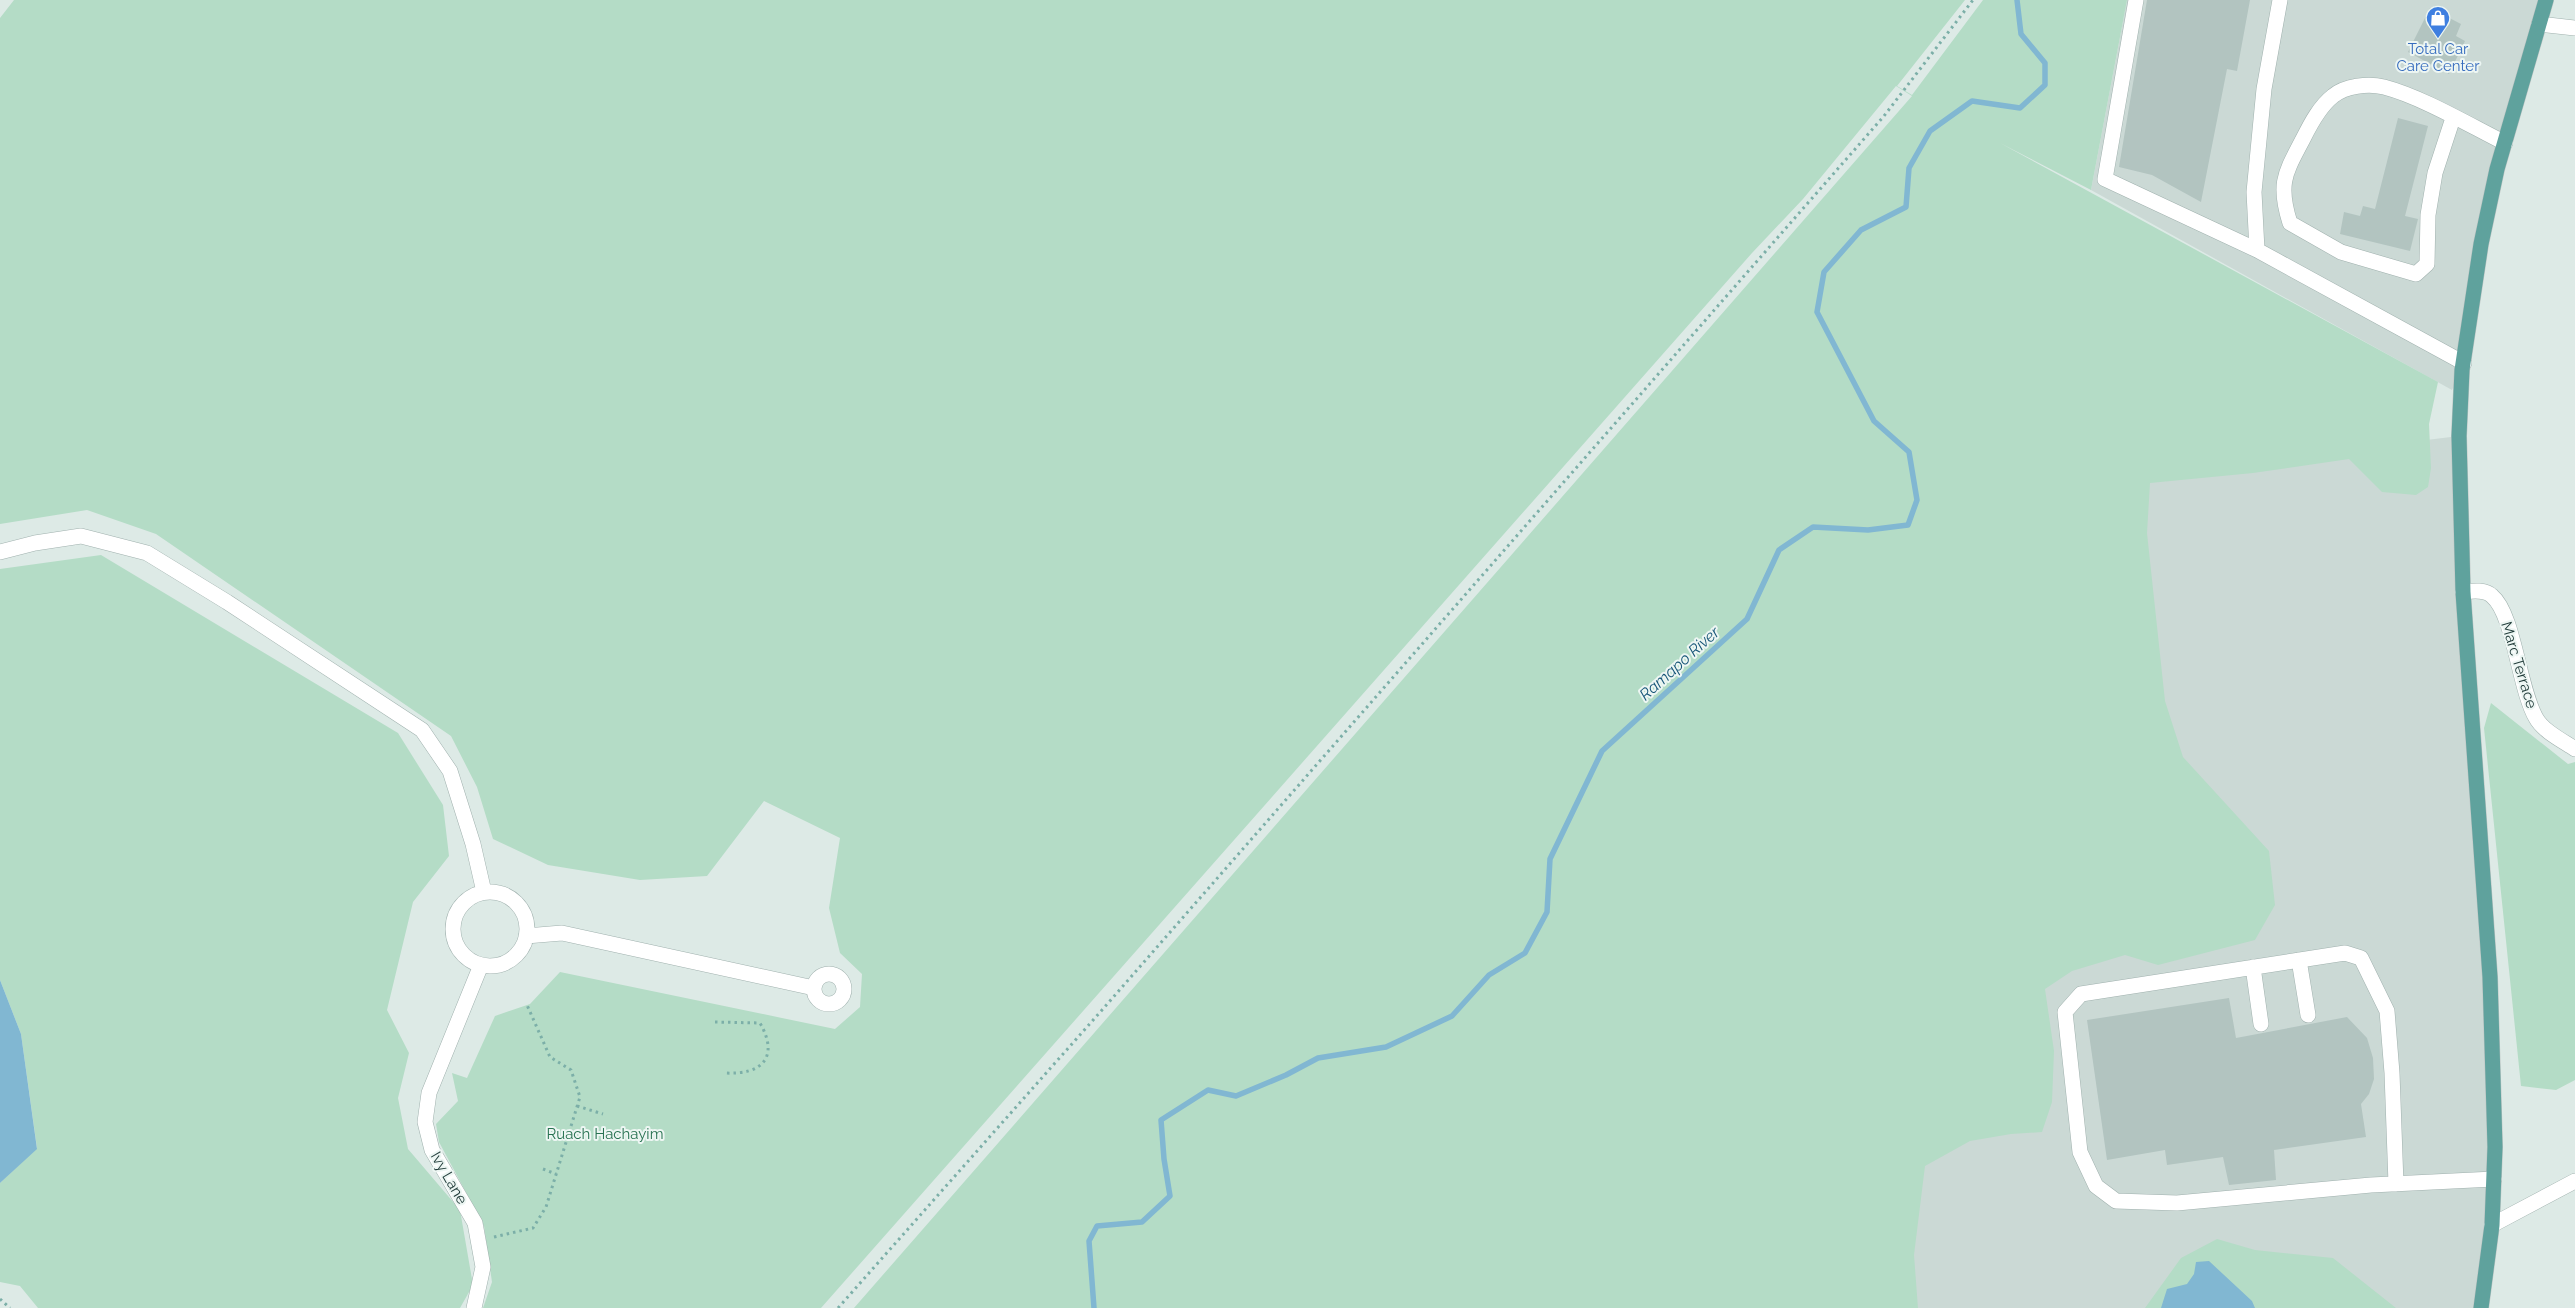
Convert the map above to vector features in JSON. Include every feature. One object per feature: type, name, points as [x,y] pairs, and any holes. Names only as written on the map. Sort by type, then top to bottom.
[{"type":"main road","points":[[2481,1308],[2492,1225],[2494,1179],[2490,977],[2463,592],[2458,445],[2464,362],[2481,244],[2505,143],[2539,24],[2543,1]]},
{"type":"street","points":[[2136,0],[2105,179],[2257,250],[2464,362]]},
{"type":"street","points":[[2257,250],[2254,192],[2264,89],[2280,0]]},
{"type":"street","points":[[2539,24],[2575,28]]},
{"type":"street","points":[[2453,118],[2435,173],[2428,215],[2427,264],[2416,274],[2342,252],[2290,222],[2284,203],[2284,176],[2312,122],[2333,96],[2356,86],[2383,87],[2413,98],[2505,143]]},
{"type":"street","points":[[0,552],[35,543],[81,536],[147,553],[227,602],[422,730],[450,771],[473,844],[484,892]]},
{"type":"street","name":"Marc Terrace","points":[[2463,592],[2477,590],[2492,595],[2504,613],[2529,701],[2537,720],[2575,749]]},
{"type":"street","points":[[484,892],[501,894],[516,903],[523,913],[526,936],[522,947],[515,956],[505,963],[494,966],[481,965],[469,960],[460,952],[454,940],[455,915],[472,896],[484,892]]},
{"type":"street","points":[[526,936],[562,933],[814,988]]},
{"type":"street","points":[[2396,1184],[2392,1073],[2386,1011],[2361,958],[2345,953],[2081,994],[2065,1012],[2080,1152],[2096,1186],[2116,1201],[2177,1203],[2396,1184],[2494,1179]]},
{"type":"street","points":[[2299,960],[2308,1015]]},
{"type":"street","name":"Ivy Lane","points":[[474,1308],[483,1267],[475,1223],[432,1150],[425,1122],[429,1093],[481,965]]},
{"type":"street","points":[[2252,967],[2261,1024]]},
{"type":"street","points":[[2492,1225],[2575,1180]]},
{"type":"path","points":[[838,1308],[1122,988],[1864,138],[1974,0]]},
{"type":"path","points":[[478,1239],[533,1228],[546,1207],[580,1096],[571,1070],[550,1057],[526,1005]]},
{"type":"path","points":[[715,1022],[760,1023],[768,1037],[768,1055],[757,1069],[742,1074],[725,1073]]},
{"type":"path","points":[[576,1106],[603,1114]]},
{"type":"path","points":[[543,1168],[556,1174]]},
{"type":"path","points":[[0,1299],[10,1308]]},
{"type":"shaded area","points":[[2127,0],[2546,0],[2497,169],[2462,370],[2452,390],[2091,190]]},
{"type":"shaded area","points":[[2459,436],[2495,1147],[2481,1308],[1883,1308],[1834,988],[2102,480]]},
{"type":"green space","name":"Ruach Hachayim","points":[[14,0],[1965,0],[1897,86],[1912,95],[1983,0],[2127,0],[2091,190],[2000,143],[2438,382],[2429,424],[2431,468],[2428,487],[2416,495],[2382,492],[2349,459],[2253,473],[2150,483],[2147,533],[2165,701],[2183,757],[2269,851],[2275,905],[2255,940],[2158,965],[2125,955],[2072,971],[2045,989],[2054,1051],[2052,1102],[2042,1132],[2011,1134],[1970,1141],[1925,1166],[1914,1255],[1918,1308],[854,1308],[1912,96],[1896,86],[1803,199],[1752,253],[821,1308],[483,1308],[492,1282],[484,1226],[439,1142],[436,1124],[458,1101],[452,1073],[467,1078],[495,1016],[530,1004],[560,972],[835,1029],[860,1007],[862,974],[840,953],[829,908],[840,838],[764,801],[707,876],[640,880],[548,865],[493,839],[477,787],[451,736],[156,534],[87,510],[0,524],[0,18]]},
{"type":"green space","points":[[101,555],[398,733],[443,805],[449,856],[413,902],[387,1010],[409,1053],[398,1098],[408,1149],[460,1210],[473,1285],[460,1308],[38,1308],[20,1286],[0,1282],[0,1183],[37,1148],[21,1034],[0,980],[0,569]]},
{"type":"green space","points":[[2491,703],[2568,764],[2575,762],[2575,1080],[2556,1090],[2521,1086],[2484,728]]},
{"type":"green space","points":[[2217,1239],[2255,1250],[2333,1258],[2396,1308],[2145,1308],[2181,1258]]},
{"type":"water","points":[[0,980],[21,1034],[37,1149],[0,1183]]},
{"type":"water","points":[[2209,1261],[2252,1301],[2255,1308],[2161,1308],[2167,1289],[2187,1284],[2194,1274],[2196,1262]]},
{"type":"building","points":[[2147,0],[2250,0],[2237,71],[2227,69],[2201,202],[2152,175],[2119,167]]},
{"type":"building","name":"Total Car Care Center","points":[[2430,8],[2461,24],[2456,36],[2465,41],[2449,74],[2408,52]]},
{"type":"building","points":[[2398,118],[2428,126],[2405,216],[2418,219],[2410,251],[2340,234],[2344,212],[2360,216],[2363,206],[2375,209]]},
{"type":"building","points":[[2229,998],[2236,1038],[2347,1017],[2367,1038],[2373,1058],[2374,1079],[2369,1094],[2361,1104],[2366,1137],[2274,1150],[2276,1180],[2229,1185],[2223,1157],[2167,1165],[2165,1150],[2107,1160],[2087,1020]]},
{"type":"waterway","name":"Ramapo River","points":[[1094,1308],[1089,1241],[1097,1226],[1142,1222],[1170,1196],[1164,1159],[1161,1120],[1208,1090],[1236,1096],[1286,1075],[1318,1058],[1386,1047],[1452,1016],[1489,975],[1525,953],[1547,912],[1550,859],[1602,751],[1747,619],[1779,550],[1813,527],[1868,530],[1908,525],[1917,500],[1909,452],[1874,421],[1817,312],[1824,272],[1861,230],[1906,207],[1909,168],[1930,131],[1972,101],[2020,108],[2045,85],[2045,63],[2021,34],[2017,0]]},
{"type":"place","name":"Total Car Care Center","points":[[2438,39]]}]
